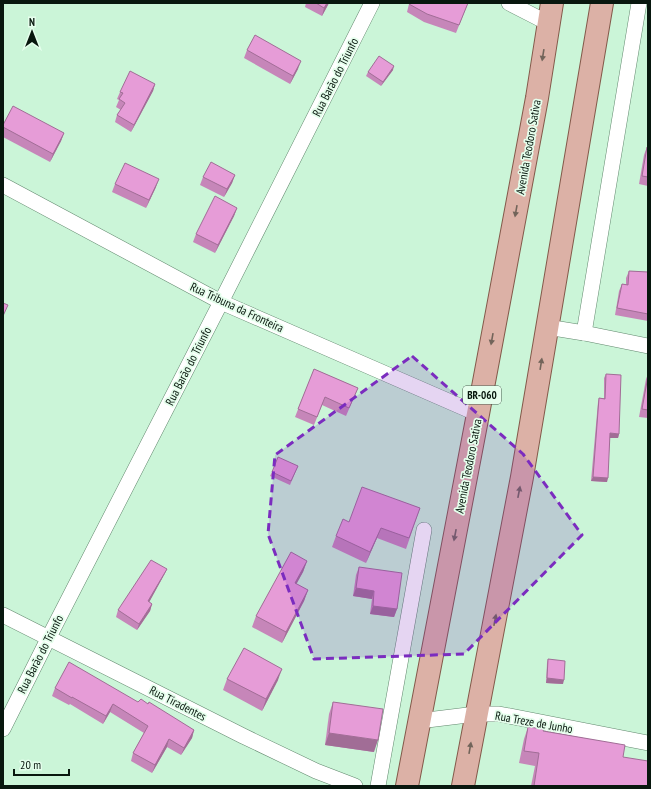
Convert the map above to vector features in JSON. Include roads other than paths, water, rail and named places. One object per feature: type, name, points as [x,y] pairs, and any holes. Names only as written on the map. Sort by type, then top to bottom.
[{"type":"main road","points":[[463,786],[522,477],[602,3]]},
{"type":"main road","name":"Avenida Teodoro Sativa","points":[[406,786],[537,98],[550,13]]},
{"type":"street","name":"Rua Barão do Triunfo","points":[[3,728],[372,3]]},
{"type":"street","points":[[509,3],[550,13]]},
{"type":"street","points":[[584,333],[639,3]]},
{"type":"street","name":"Rua Tribuna da Fronteira","points":[[3,185],[221,302],[478,414]]},
{"type":"street","points":[[547,327],[648,346]]},
{"type":"street","points":[[378,786],[424,530]]},
{"type":"street","name":"Rua Tiradentes","points":[[3,615],[243,736],[316,771],[355,786]]},
{"type":"street","name":"Rua Treze de Junho","points":[[419,720],[476,714],[499,714],[648,743]]}]
